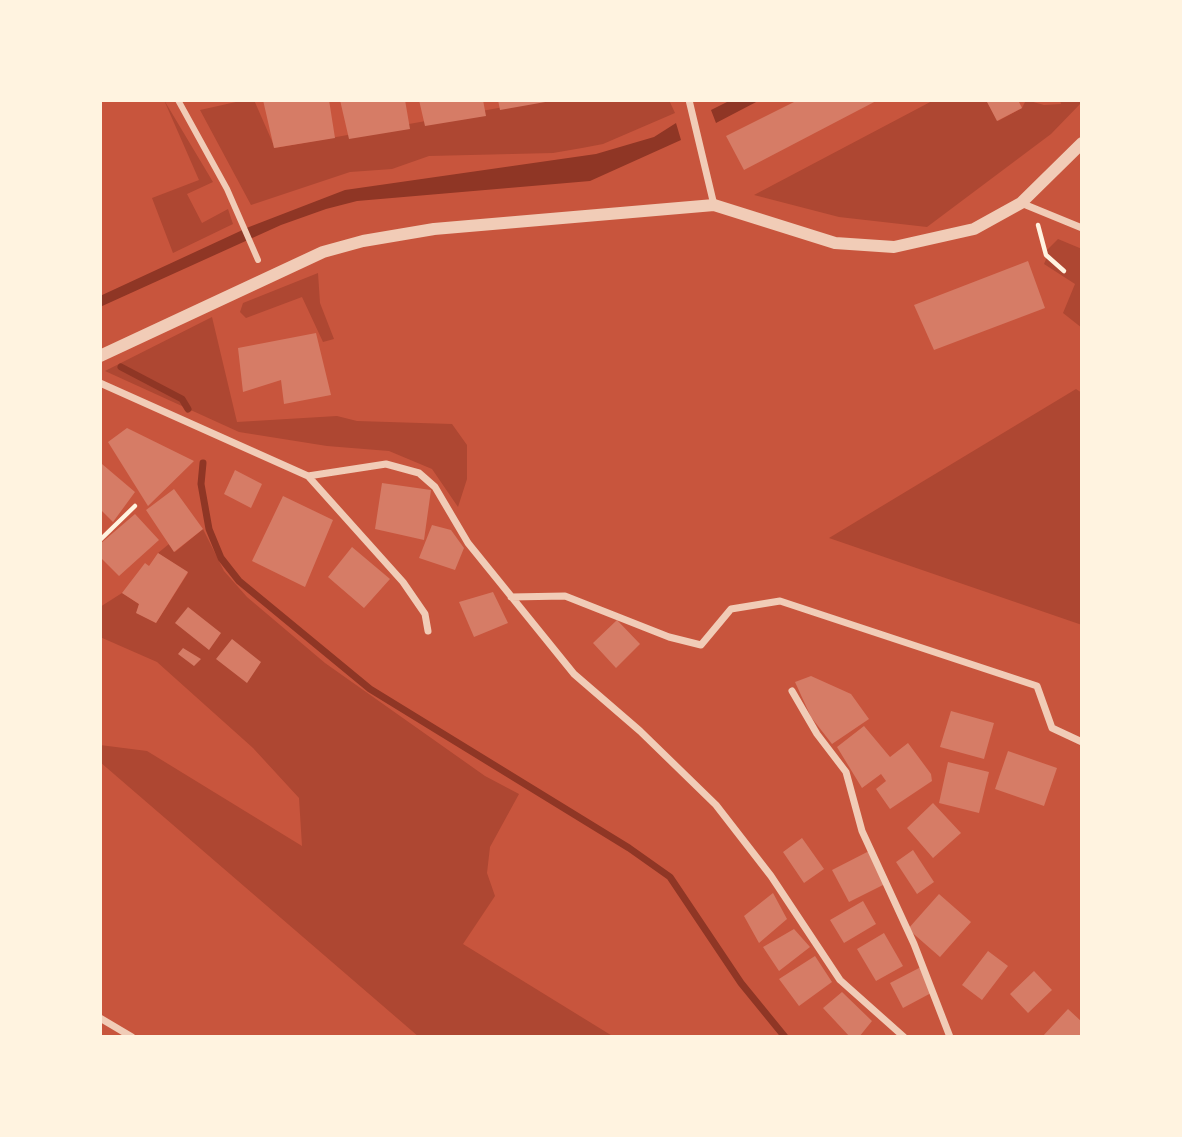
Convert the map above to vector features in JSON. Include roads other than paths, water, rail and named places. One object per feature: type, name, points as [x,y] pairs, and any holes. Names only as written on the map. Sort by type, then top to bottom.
[{"type":"street","points":[[178,100],[239,214],[258,260]]},
{"type":"street","points":[[689,100],[714,205]]},
{"type":"street","points":[[100,356],[323,253],[363,241],[434,229],[714,205],[835,243],[894,247],[974,229],[1021,203],[1082,143]]},
{"type":"street","points":[[1021,203],[1082,228]]},
{"type":"street","points":[[100,383],[308,476],[403,582],[425,614],[428,631]]},
{"type":"street","points":[[308,476],[386,464],[419,473],[435,487],[468,543],[574,674],[640,731],[716,805],[771,876],[840,980],[904,1037]]},
{"type":"street","points":[[511,597],[565,596],[669,637],[701,645],[731,608],[780,601],[1037,686],[1052,728],[1082,742]]},
{"type":"street","points":[[792,691],[817,734],[846,772],[862,831],[914,944],[950,1037]]},
{"type":"street","points":[[100,1018],[132,1037]]},
{"type":"waterway","points":[[121,367],[182,399],[188,409]]},
{"type":"waterway","points":[[203,463],[201,484],[209,529],[221,558],[239,581],[370,689],[629,848],[670,877],[741,983],[785,1037]]}]
